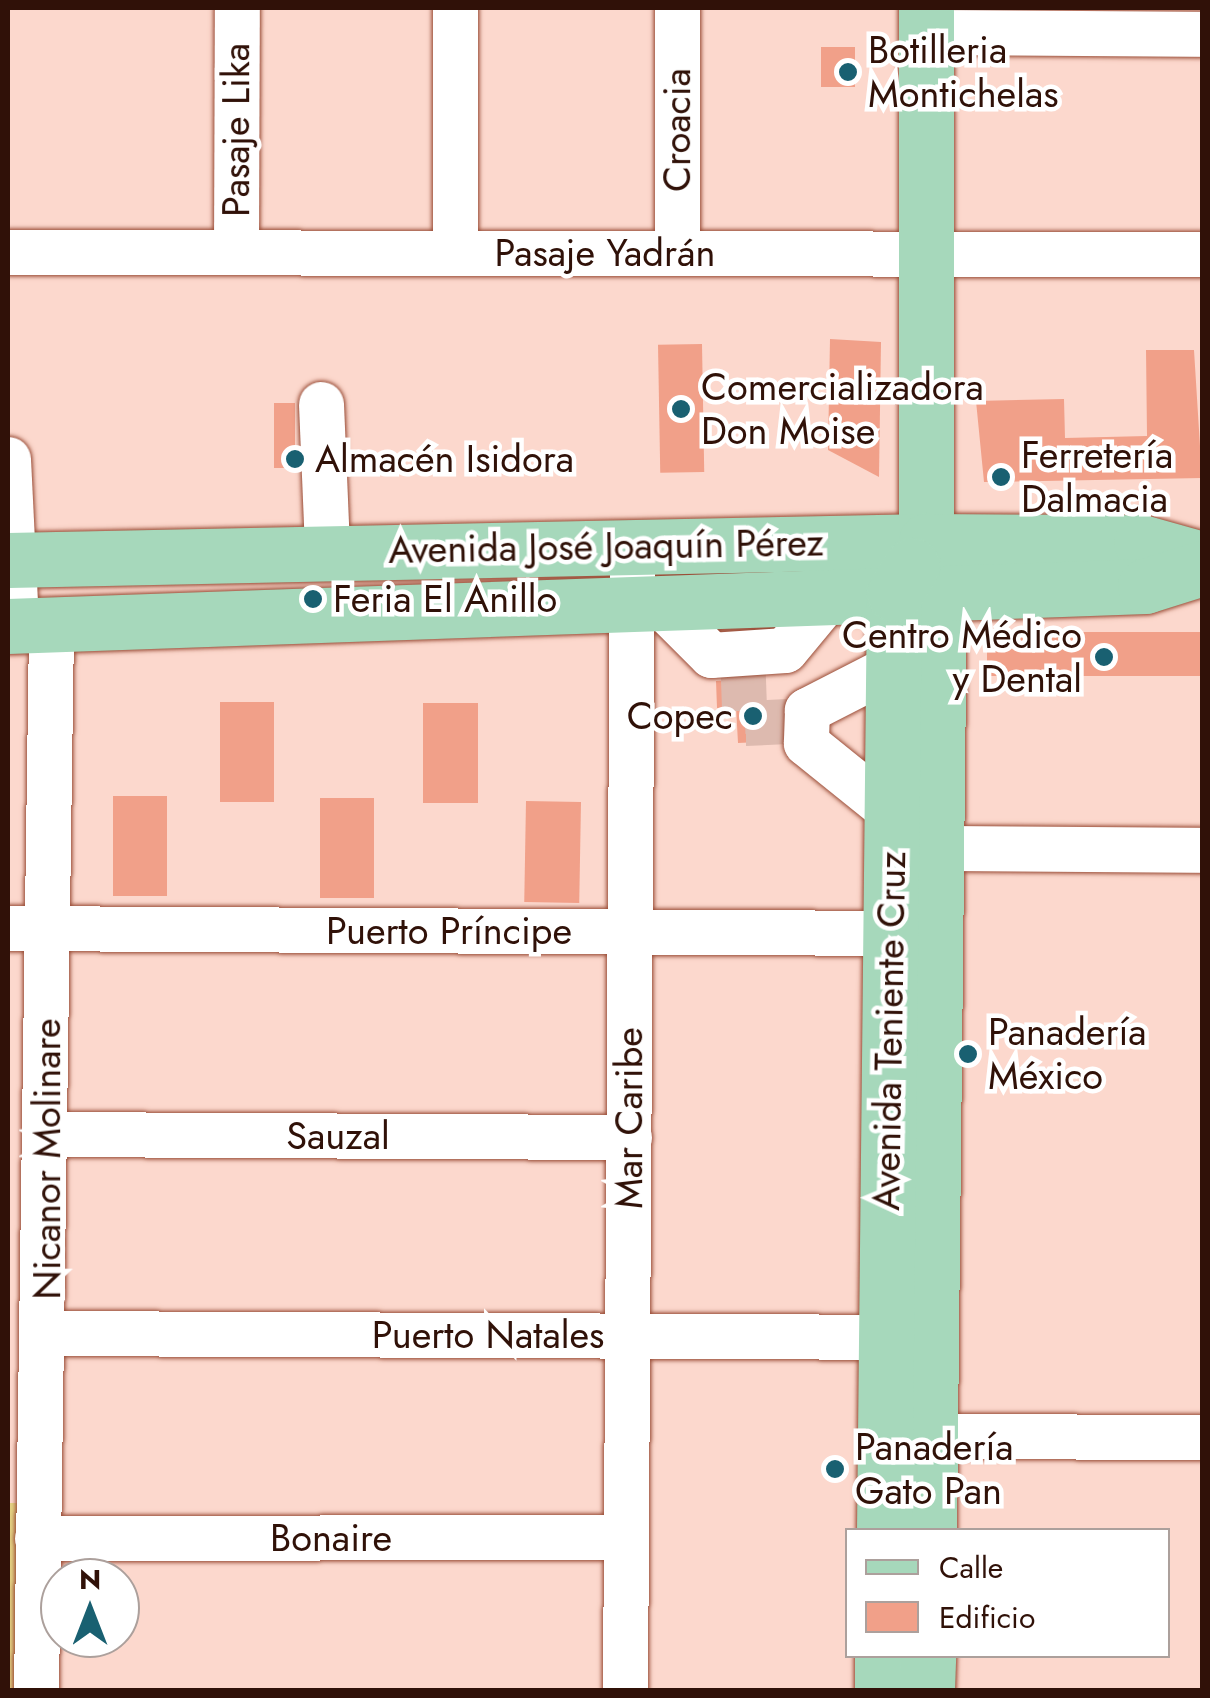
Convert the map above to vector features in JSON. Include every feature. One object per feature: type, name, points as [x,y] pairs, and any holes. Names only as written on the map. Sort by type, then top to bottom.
[{"type":"main road","name":"Avenida Teniente Cruz","points":[[884,1528],[908,1337],[936,848],[920,574],[926,20]]},
{"type":"main road","name":"Avenida José Joaquín Pérez","points":[[25,625],[830,596],[920,574],[1141,542],[1202,559]]},
{"type":"main road","name":"Avenida José Joaquín Pérez","points":[[10,560],[632,546],[920,574],[1145,586],[1202,568]]},
{"type":"main road","name":"Avenida Teniente Cruz","points":[[920,574],[893,666],[890,933],[908,1337],[930,1436],[929,1528]]},
{"type":"main road","points":[[882,1658],[882,1690]]},
{"type":"main road","points":[[927,1690],[928,1658]]},
{"type":"street","name":"Pasaje Lika","points":[[236,252],[237,8]]},
{"type":"street","points":[[455,8],[455,253]]},
{"type":"street","name":"Croacia","points":[[677,8],[677,254]]},
{"type":"street","points":[[926,20],[1202,34]]},
{"type":"street","name":"Pasaje Yadrán","points":[[8,252],[1202,254]]},
{"type":"street","points":[[322,404],[327,550]]},
{"type":"street","name":"Nicanor Molinare","points":[[8,459],[10,560],[25,625],[28,928],[48,1134],[45,1463],[22,1478],[36,1538],[36,1690]]},
{"type":"street","name":"Mar Caribe","points":[[624,1690],[630,932],[645,602],[632,546]]},
{"type":"street","points":[[645,602],[711,654],[743,659],[785,650],[830,596]]},
{"type":"street","points":[[893,666],[807,710],[797,720],[806,743],[936,848],[1202,850]]},
{"type":"street","name":"Puerto Príncipe","points":[[28,928],[890,933]]},
{"type":"street","name":"Sauzal","points":[[48,1134],[628,1138]]},
{"type":"street","name":"Puerto Natales","points":[[46,1333],[908,1337]]},
{"type":"street","points":[[930,1436],[1202,1437]]},
{"type":"street","name":"Bonaire","points":[[36,1538],[626,1537]]},
{"type":"shaded area","points":[[8,1503],[17,1503],[17,1690],[8,1690]]},
{"type":"building","points":[[821,47],[855,47],[855,87],[821,87]]},
{"type":"building","points":[[830,339],[881,342],[879,477],[828,450]]},
{"type":"building","name":"Comercializadora Don Moise","points":[[702,344],[704,472],[660,473],[658,345]]},
{"type":"building","points":[[1146,350],[1194,350],[1202,478],[984,482],[976,401],[1064,399],[1065,438],[1147,436]]},
{"type":"building","points":[[274,403],[295,403],[295,468],[274,468]]},
{"type":"building","points":[[987,632],[1200,632],[1200,676],[987,676]]},
{"type":"building","points":[[763,678],[764,701],[783,701],[780,741],[738,743],[736,707],[717,708],[716,681]]},
{"type":"building","points":[[220,702],[274,702],[274,802],[220,802]]},
{"type":"building","points":[[423,703],[478,703],[478,803],[423,803]]},
{"type":"building","points":[[113,796],[167,796],[167,896],[113,896]]},
{"type":"building","points":[[320,798],[374,798],[374,898],[320,898]]},
{"type":"building","points":[[526,801],[581,802],[579,903],[524,902]]},
{"type":"tunnel","points":[[743,665],[745,723],[788,721]]},
{"type":"place","name":"Botilleria Montichelas","points":[[848,72]]},
{"type":"place","name":"Comercializadora Don Moise","points":[[681,409]]},
{"type":"place","name":"Almacén Isidora","points":[[295,459]]},
{"type":"place","name":"Ferretería Dalmacia","points":[[1001,477]]},
{"type":"place","name":"Feria El Anillo","points":[[313,599]]},
{"type":"place","name":"Centro Médico y Dental","points":[[1104,657]]},
{"type":"place","name":"Copec","points":[[753,716]]},
{"type":"place","name":"Panadería México","points":[[968,1054]]},
{"type":"place","name":"Panadería Gato Pan","points":[[835,1469]]}]
